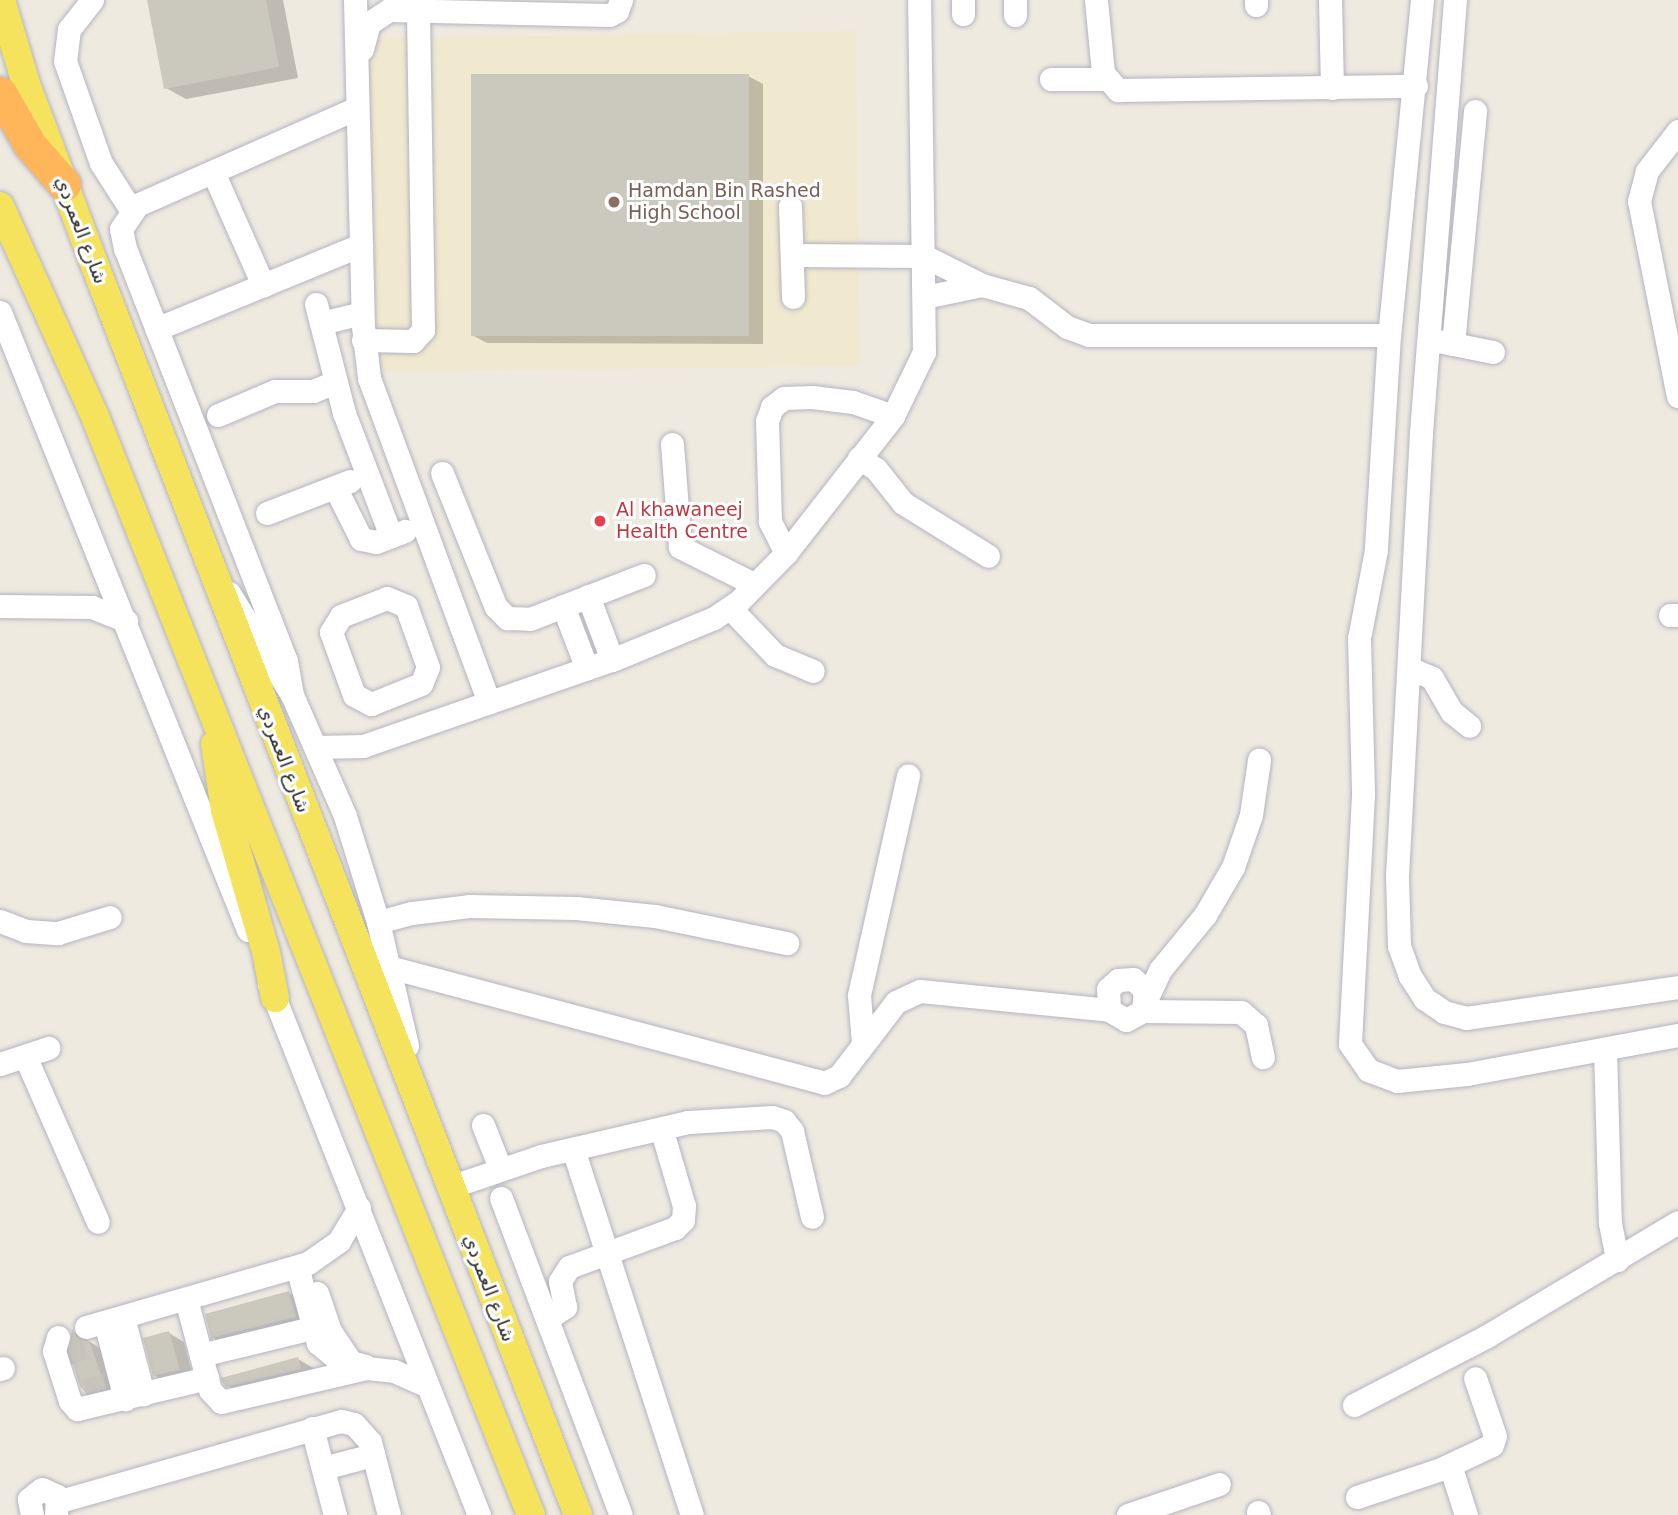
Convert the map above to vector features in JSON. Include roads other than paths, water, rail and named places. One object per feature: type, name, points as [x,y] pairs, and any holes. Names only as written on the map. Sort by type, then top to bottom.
[{"type":"highway","points":[[13,89],[30,145],[64,184]]},
{"type":"main road","points":[[1,0],[13,89]]},
{"type":"main road","points":[[13,89],[14,0]]},
{"type":"main road","name":"شارع العمردي","points":[[64,184],[210,568],[578,1515]]},
{"type":"main road","points":[[0,206],[91,408],[531,1515]]},
{"type":"main road","points":[[214,716],[220,787],[275,998]]},
{"type":"street","points":[[92,0],[69,29],[65,61],[101,163],[131,210]]},
{"type":"street","points":[[355,0],[363,340],[374,397],[489,702]]},
{"type":"street","points":[[357,83],[369,23],[389,10],[418,5],[609,15],[618,11],[621,0]]},
{"type":"street","points":[[317,747],[352,748],[612,660],[731,609],[786,553],[892,416],[924,352],[919,0]]},
{"type":"street","points":[[1096,0],[1104,79]]},
{"type":"street","points":[[1330,0],[1332,88]]},
{"type":"street","points":[[1422,0],[1416,86],[1389,335],[1376,550],[1359,647],[1363,785],[1350,1044],[1368,1070],[1397,1082],[1467,1074],[1678,1035]]},
{"type":"street","points":[[1455,0],[1428,338],[1397,930],[1407,968],[1425,999],[1444,1012],[1478,1018],[1678,987]]},
{"type":"street","points":[[363,340],[413,341],[424,325],[418,5]]},
{"type":"street","points":[[1051,79],[1104,79],[1123,90],[1416,86]]},
{"type":"street","points":[[292,695],[286,661],[121,236],[131,210],[357,108]]},
{"type":"street","points":[[1453,344],[1475,111]]},
{"type":"street","points":[[1678,131],[1647,171],[1639,201],[1678,396]]},
{"type":"street","points":[[213,172],[263,285]]},
{"type":"street","points":[[790,206],[793,297]]},
{"type":"street","points":[[156,329],[361,245]]},
{"type":"street","points":[[792,256],[924,256],[982,285],[1029,298],[1067,327],[1089,335],[1246,331],[1389,335]]},
{"type":"street","points":[[925,297],[982,285]]},
{"type":"street","points":[[0,313],[107,572],[480,1515]]},
{"type":"street","points":[[362,313],[318,314],[335,382],[366,475],[391,536]]},
{"type":"street","points":[[1428,338],[1493,352]]},
{"type":"street","points":[[218,415],[275,391],[313,391],[335,382]]},
{"type":"street","points":[[786,553],[770,521],[767,421],[772,407],[784,398],[812,397],[853,402],[892,416]]},
{"type":"street","points":[[672,444],[680,547],[754,584]]},
{"type":"street","points":[[859,458],[876,469],[903,503],[988,556]]},
{"type":"street","points":[[442,472],[501,614],[522,621],[644,575]]},
{"type":"street","points":[[267,513],[366,475]]},
{"type":"street","points":[[335,487],[362,539],[371,543],[421,524]]},
{"type":"street","points":[[210,568],[254,629],[292,695],[345,816],[378,922],[416,1101]]},
{"type":"street","points":[[84,607],[96,595],[107,572]]},
{"type":"street","points":[[588,596],[612,660]]},
{"type":"street","points":[[387,598],[406,606],[428,667],[421,684],[396,696],[371,704],[359,700],[331,638],[333,625],[341,616],[387,598]]},
{"type":"street","points":[[0,606],[84,607],[126,621]]},
{"type":"street","points":[[563,606],[587,669]]},
{"type":"street","points":[[731,609],[775,654],[813,671]]},
{"type":"street","points":[[1409,668],[1432,678],[1452,712],[1469,726]]},
{"type":"street","points":[[396,696],[410,728]]},
{"type":"street","points":[[389,967],[819,1082],[839,1076],[895,1002],[920,991],[1109,1010],[1126,1020],[1145,1004],[1169,957],[1205,915],[1233,867],[1251,815],[1259,760]]},
{"type":"street","points":[[863,1043],[859,995],[908,775]]},
{"type":"street","points":[[378,922],[412,913],[469,906],[576,908],[667,918],[788,943]]},
{"type":"street","points":[[0,921],[26,931],[58,933],[110,917]]},
{"type":"street","points":[[1109,1010],[1108,989],[1169,957]]},
{"type":"street","points":[[1125,978],[1140,983],[1145,1004]]},
{"type":"street","points":[[1145,1004],[1241,1012],[1256,1025],[1264,1057]]},
{"type":"street","points":[[0,1064],[48,1048]]},
{"type":"street","points":[[1605,1049],[1610,1223],[1617,1260]]},
{"type":"street","points":[[25,1056],[98,1222]]},
{"type":"street","points":[[450,1187],[500,1168],[573,1149],[661,1128],[735,1116],[784,1121],[792,1132],[812,1217]]},
{"type":"street","points":[[484,1125],[500,1168]]},
{"type":"street","points":[[547,1319],[565,1307],[560,1282],[564,1270],[676,1228],[683,1220],[684,1206],[661,1128]]},
{"type":"street","points":[[573,1149],[692,1515]]},
{"type":"street","points":[[502,1198],[621,1515]]},
{"type":"street","points":[[108,1391],[107,1330],[302,1265],[340,1241],[359,1208]]},
{"type":"street","points":[[1354,1405],[1487,1336],[1678,1222]]},
{"type":"street","points":[[302,1265],[312,1328],[329,1354],[428,1386]]},
{"type":"street","points":[[302,1265],[330,1331],[364,1365]]},
{"type":"street","points":[[188,1304],[212,1396],[227,1404],[364,1365]]},
{"type":"street","points":[[108,1391],[204,1366],[312,1328]]},
{"type":"street","points":[[59,1350],[108,1391]]},
{"type":"street","points":[[1357,1497],[1450,1465],[1492,1445],[1495,1439],[1475,1378]]},
{"type":"street","points":[[32,1515],[29,1499],[36,1491],[48,1489],[58,1508],[341,1421],[354,1424],[364,1431],[389,1515]]},
{"type":"street","points":[[312,1428],[335,1515]]},
{"type":"street","points":[[323,1468],[373,1455]]},
{"type":"street","points":[[1450,1465],[1466,1515]]},
{"type":"street","points":[[1128,1515],[1219,1485]]},
{"type":"tunnel","points":[[63,1355],[90,1345]]},
{"type":"tunnel","points":[[85,1390],[105,1385]]},
{"type":"place","name":"Hamdan Bin Rashed High School","points":[[614,202]]},
{"type":"place","name":"Al khawaneej Health Centre","points":[[600,521]]}]
